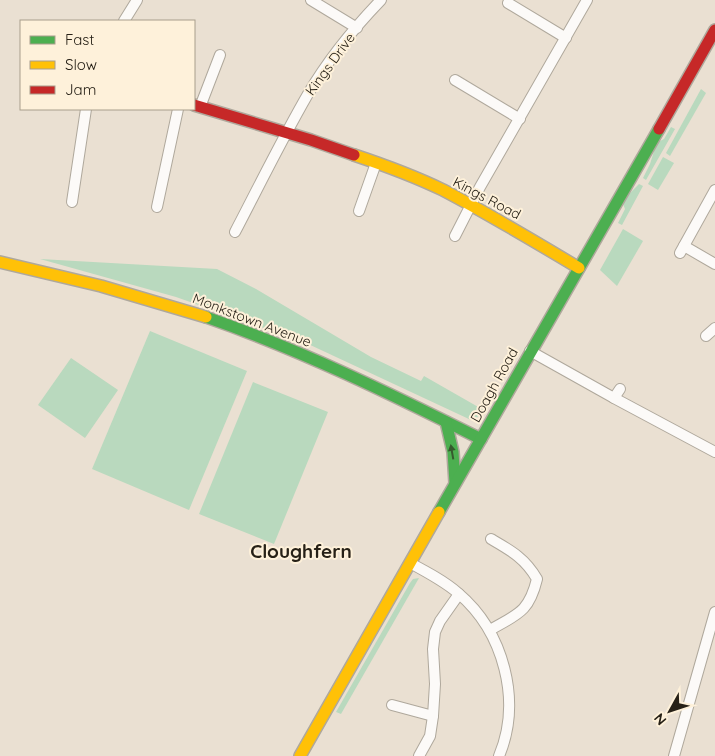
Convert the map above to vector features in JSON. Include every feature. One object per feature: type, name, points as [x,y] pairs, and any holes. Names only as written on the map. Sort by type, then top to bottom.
[{"type":"street","points":[[125,20],[137,0]]},
{"type":"street","points":[[311,0],[357,28]]},
{"type":"street","name":"Kings Drive","points":[[286,133],[309,92],[338,49],[381,0]]},
{"type":"street","points":[[455,236],[470,206],[588,0]]},
{"type":"street","points":[[508,3],[566,38]]},
{"type":"street","name":"Doagh Road","points":[[300,756],[715,30]]},
{"type":"street","name":"Kings Road","points":[[220,55],[197,106],[376,163],[442,190],[579,268]]},
{"type":"street","points":[[455,80],[520,119]]},
{"type":"street","points":[[72,202],[86,110]]},
{"type":"street","points":[[157,207],[178,110]]},
{"type":"street","points":[[235,232],[286,133]]},
{"type":"street","points":[[359,211],[376,163]]},
{"type":"street","points":[[715,190],[682,249],[715,264]]},
{"type":"street","name":"Monkstown Avenue","points":[[0,262],[83,281],[171,306],[263,338],[356,377],[481,439]]},
{"type":"street","points":[[706,336],[715,328]]},
{"type":"street","points":[[530,351],[715,452]]},
{"type":"street","points":[[614,398],[620,389]]},
{"type":"street","points":[[446,422],[453,452],[455,483]]},
{"type":"street","points":[[490,630],[526,607],[533,594],[536,578],[529,565],[513,552],[491,539]]},
{"type":"street","points":[[410,563],[438,578],[459,594],[490,630],[504,665],[510,705],[505,741],[498,756]]},
{"type":"street","points":[[418,756],[430,736],[433,716],[435,684],[433,650],[435,632],[440,621],[459,594]]},
{"type":"street","points":[[674,756],[715,612]]},
{"type":"street","points":[[392,705],[433,716]]},
{"type":"green space","points":[[701,89],[706,93],[670,156],[666,153]]},
{"type":"green space","points":[[671,127],[675,129],[646,180],[643,178],[655,148],[658,142],[664,139]]},
{"type":"green space","points":[[663,157],[674,163],[658,190],[648,184]]},
{"type":"green space","points":[[639,184],[643,186],[622,225],[618,223],[625,209],[623,204],[628,195]]},
{"type":"green space","points":[[623,229],[643,241],[617,286],[600,270]]},
{"type":"green space","points":[[40,259],[217,269],[256,289],[371,357],[421,381],[424,376],[487,412],[471,420],[306,343],[176,297]]},
{"type":"green space","points":[[150,331],[247,371],[189,510],[92,469]]},
{"type":"green space","points":[[71,358],[118,390],[85,438],[38,405]]},
{"type":"green space","points":[[253,382],[328,412],[274,544],[199,514]]},
{"type":"green space","points":[[419,578],[341,714],[336,712],[410,583],[413,579]]},
{"type":"traffic: fast","points":[[439,512],[659,129]]},
{"type":"traffic: fast","points":[[206,317],[311,358],[481,439]]},
{"type":"traffic: fast","points":[[446,422],[453,452],[455,483]]},
{"type":"traffic: slow","points":[[354,155],[399,171],[443,190],[579,268]]},
{"type":"traffic: slow","points":[[0,262],[101,286],[206,317]]},
{"type":"traffic: slow","points":[[300,756],[439,512]]},
{"type":"traffic: jam","points":[[659,129],[715,30]]},
{"type":"traffic: jam","points":[[195,105],[354,155]]},
{"type":"district","name":"Cloughfern","points":[[301,551]]}]
